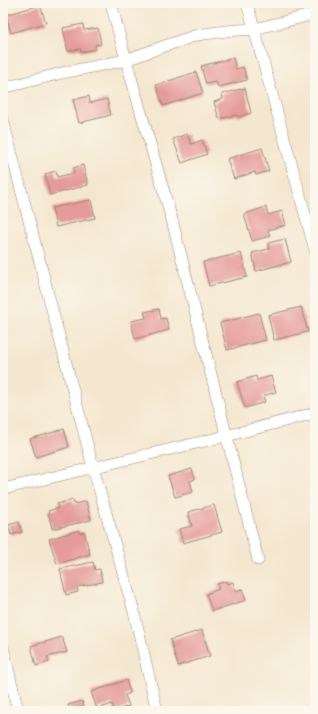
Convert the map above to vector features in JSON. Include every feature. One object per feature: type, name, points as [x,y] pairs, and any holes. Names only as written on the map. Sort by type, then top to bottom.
[{"type":"street","points":[[111,3],[172,220],[258,560]]},
{"type":"street","points":[[247,3],[315,250]]},
{"type":"street","points":[[3,88],[126,60],[197,35],[254,29],[315,14]]},
{"type":"street","points":[[3,120],[93,467],[134,612],[157,711]]},
{"type":"street","points":[[3,489],[226,436],[315,413]]},
{"type":"street","points":[[3,647],[18,711]]},
{"type":"building","points":[[40,5],[46,23],[11,33],[6,15]]},
{"type":"building","points":[[83,24],[84,30],[98,28],[101,44],[95,45],[96,49],[81,52],[80,49],[68,51],[63,28]]},
{"type":"building","points":[[233,58],[236,69],[243,67],[247,80],[218,87],[216,82],[206,84],[201,66]]},
{"type":"building","points":[[196,72],[203,93],[163,106],[156,85]]},
{"type":"building","points":[[245,88],[251,113],[238,117],[237,115],[219,119],[214,102],[223,99],[222,94]]},
{"type":"building","points":[[89,96],[90,103],[107,99],[111,115],[79,123],[73,100]]},
{"type":"building","points":[[187,134],[191,144],[202,140],[207,154],[182,163],[173,139]]},
{"type":"building","points":[[262,148],[269,171],[256,175],[255,172],[234,179],[227,159]]},
{"type":"building","points":[[83,165],[88,185],[50,195],[45,174],[56,171],[57,177],[74,173],[73,168]]},
{"type":"building","points":[[91,200],[95,218],[56,227],[52,208]]},
{"type":"building","points":[[266,207],[268,215],[282,211],[286,225],[268,230],[270,236],[252,241],[244,214]]},
{"type":"building","points":[[285,239],[291,262],[256,271],[252,253],[269,249],[268,243]]},
{"type":"building","points":[[241,253],[247,277],[209,286],[203,262]]},
{"type":"building","points":[[301,307],[308,332],[274,340],[268,315]]},
{"type":"building","points":[[159,309],[161,319],[166,318],[169,330],[135,339],[131,321],[146,318],[144,312]]},
{"type":"building","points":[[259,313],[266,340],[227,350],[220,323]]},
{"type":"building","points":[[256,376],[257,380],[271,376],[276,392],[263,396],[265,402],[245,408],[237,382]]},
{"type":"building","points":[[64,429],[69,447],[36,457],[30,439]]},
{"type":"building","points":[[192,469],[195,479],[190,481],[193,492],[175,497],[168,476]]},
{"type":"building","points":[[73,500],[74,504],[86,501],[91,520],[52,529],[48,511],[58,508],[57,504]]},
{"type":"building","points":[[214,505],[222,532],[183,543],[179,529],[192,526],[188,512]]},
{"type":"building","points":[[19,522],[22,532],[11,535],[8,525]]},
{"type":"building","points":[[79,530],[80,533],[84,532],[90,554],[57,564],[49,539]]},
{"type":"building","points":[[93,562],[95,570],[100,569],[102,582],[77,587],[78,592],[66,595],[60,569]]},
{"type":"building","points":[[226,581],[227,584],[233,582],[236,591],[242,589],[246,600],[212,611],[206,594],[219,589],[217,584]]},
{"type":"building","points":[[202,630],[210,656],[178,666],[170,640]]},
{"type":"building","points":[[62,637],[67,652],[47,657],[49,662],[36,666],[31,646]]},
{"type":"building","points":[[126,680],[130,693],[125,695],[129,706],[115,711],[112,704],[97,709],[91,692]]},
{"type":"building","points":[[82,701],[85,711],[70,711],[68,705]]}]
